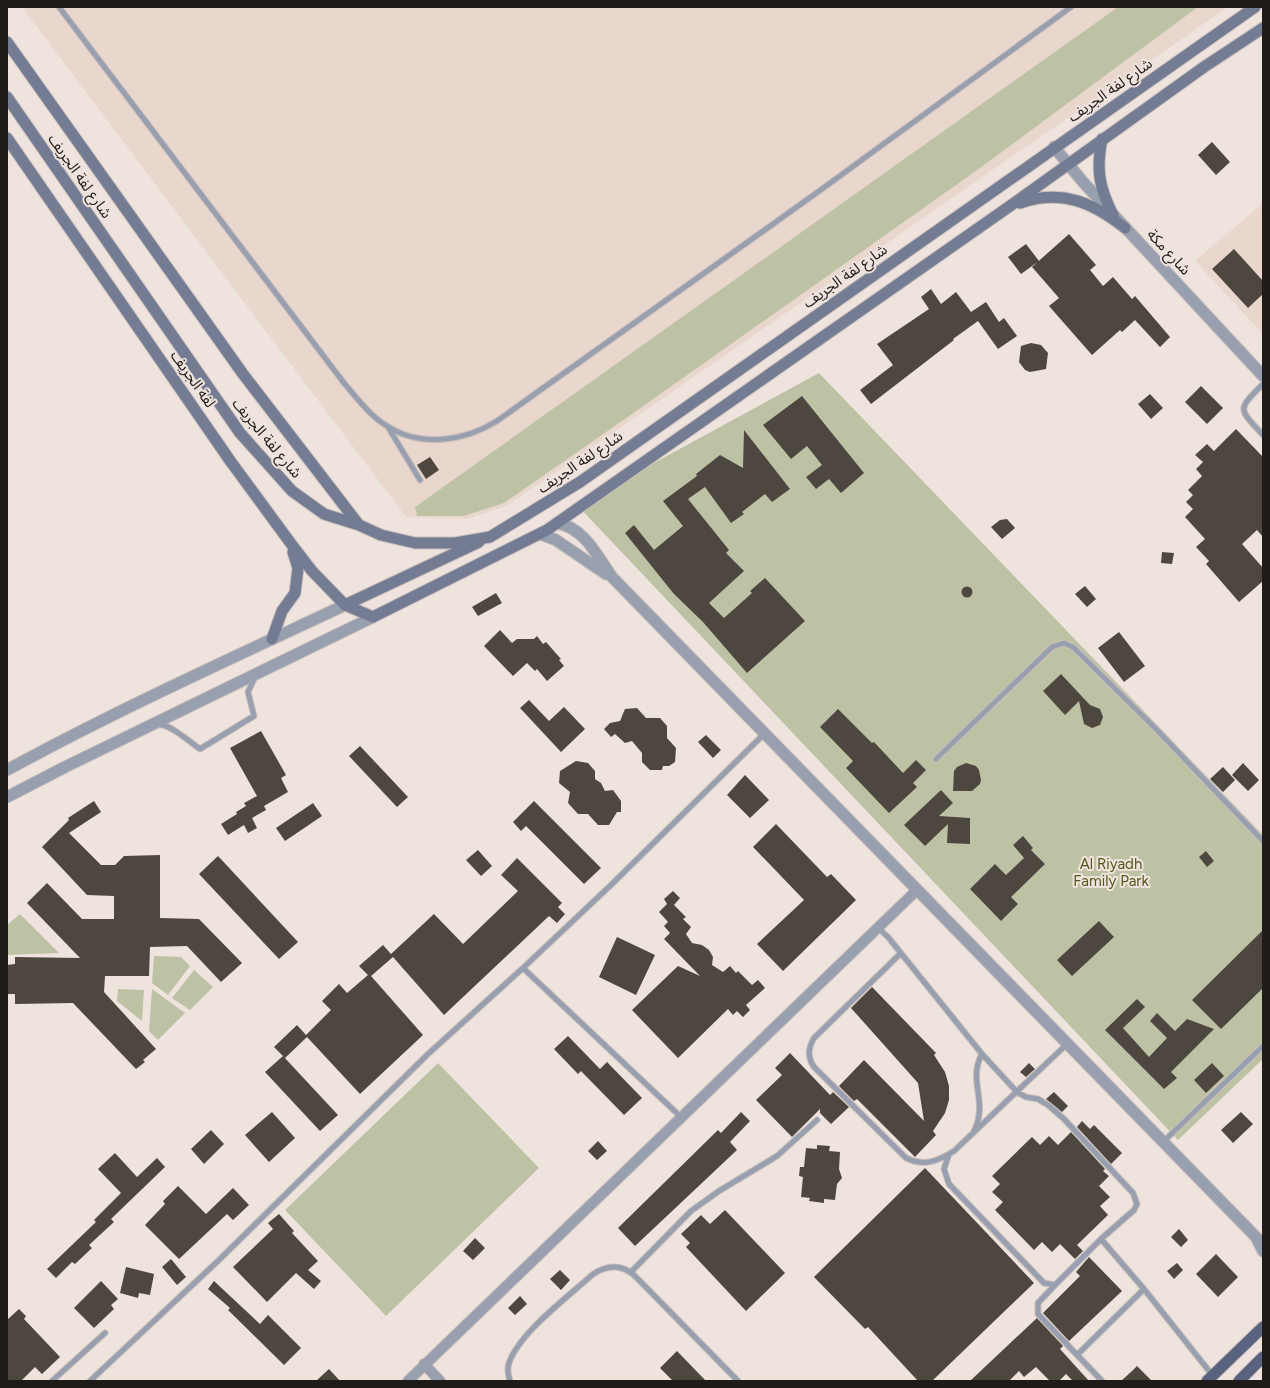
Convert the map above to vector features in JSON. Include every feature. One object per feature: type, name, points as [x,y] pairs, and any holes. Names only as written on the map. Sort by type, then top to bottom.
[{"type":"main road","name":"شارع لفة الجريف","points":[[7,97],[240,433],[292,491],[324,514],[359,525],[381,535],[415,543],[455,543],[490,537],[580,482],[1054,147],[1256,7]]},
{"type":"main road","points":[[373,617],[540,534],[557,523],[1010,206],[1204,67],[1263,28]]},
{"type":"main road","points":[[7,42],[243,374],[359,525]]},
{"type":"main road","name":"لفة الجريف","points":[[7,138],[231,462],[292,545],[312,571],[345,605],[373,617]]},
{"type":"main road","points":[[1102,139],[1098,158],[1099,178],[1104,197],[1114,215]]},
{"type":"main road","points":[[1010,206],[1034,198],[1064,198],[1083,201],[1105,212],[1125,228]]},
{"type":"main road","points":[[345,605],[490,537]]},
{"type":"main road","points":[[272,639],[282,611],[295,593],[297,584],[298,568],[292,545]]},
{"type":"main road","points":[[1210,1378],[1263,1327]]},
{"type":"main road","points":[[1239,1381],[1263,1357]]},
{"type":"street","name":"شارع مكة","points":[[1054,147],[1125,228],[1263,376]]},
{"type":"street","points":[[557,523],[576,530],[584,537],[612,577],[1259,1239],[1263,1251]]},
{"type":"street","points":[[540,534],[556,540],[612,577]]},
{"type":"street","points":[[7,770],[51,746],[345,605]]},
{"type":"street","points":[[7,797],[257,672],[373,617]]},
{"type":"street","points":[[408,1381],[917,890]]},
{"type":"street","points":[[424,1364],[440,1381]]},
{"type":"lane","points":[[59,7],[339,377],[374,415],[387,426],[420,480]]},
{"type":"lane","points":[[387,426],[418,438],[435,440],[468,435],[485,428],[816,193],[1071,7]]},
{"type":"lane","points":[[1263,384],[1244,403],[1242,409],[1244,416],[1263,435]]},
{"type":"lane","points":[[936,759],[1052,647],[1064,643],[1073,647],[1155,728],[1263,841]]},
{"type":"lane","points":[[154,723],[166,725],[200,749],[254,716],[248,692],[257,672]]},
{"type":"lane","points":[[90,1381],[219,1260],[428,1054],[523,968],[611,885],[764,734]]},
{"type":"lane","points":[[878,928],[888,937],[900,954],[982,1054],[1017,1092],[1026,1098],[1038,1099],[1048,1105],[1063,1118],[1135,1196],[1137,1204],[1134,1210],[1101,1239],[1038,1303],[1038,1314],[1102,1381]]},
{"type":"lane","points":[[900,954],[814,1038],[809,1050],[809,1056],[814,1067],[906,1158],[921,1163],[949,1154],[1067,1044]]},
{"type":"lane","points":[[523,968],[682,1118]]},
{"type":"lane","points":[[1163,1142],[1263,1046]]},
{"type":"lane","points":[[973,1133],[980,1113],[980,1103],[975,1074],[976,1065],[982,1054]]},
{"type":"lane","points":[[632,1272],[691,1211],[719,1191],[777,1156],[817,1120]]},
{"type":"lane","points":[[949,1154],[944,1169],[949,1184],[1044,1283],[1055,1285]]},
{"type":"lane","points":[[1101,1239],[1144,1289],[1210,1378]]},
{"type":"lane","points":[[510,1381],[508,1375],[509,1362],[519,1345],[536,1326],[592,1275],[598,1270],[612,1266],[632,1272],[738,1381]]},
{"type":"lane","points":[[1077,1355],[1144,1289]]},
{"type":"lane","points":[[52,1381],[106,1333]]},
{"type":"shaded area","points":[[22,7],[1118,7],[415,507],[417,516],[464,516],[504,503],[976,171],[1198,7],[1228,7],[507,506],[467,519],[406,517]]},
{"type":"shaded area","points":[[1263,203],[1263,334],[1195,261]]},
{"type":"green space","points":[[1118,7],[1198,7],[976,171],[504,503],[464,516],[417,516],[415,507]]},
{"type":"green space","name":"Al Riyadh Family Park","points":[[819,373],[1263,835],[1263,1059],[1178,1140],[577,505]]},
{"type":"green space","points":[[20,914],[59,953],[8,955],[8,924]]},
{"type":"green space","points":[[154,956],[181,957],[190,966],[168,995],[152,983]]},
{"type":"green space","points":[[194,970],[213,987],[190,1010],[172,998]]},
{"type":"green space","points":[[118,989],[144,990],[142,1021],[117,1001]]},
{"type":"green space","points":[[152,989],[185,1013],[158,1040],[149,1031]]},
{"type":"green space","points":[[438,1063],[539,1168],[386,1316],[285,1210]]},
{"type":"building","points":[[1212,142],[1230,162],[1216,175],[1198,155]]},
{"type":"building","points":[[1069,234],[1096,265],[1090,270],[1103,286],[1113,277],[1132,299],[1135,296],[1170,337],[1160,347],[1135,320],[1122,332],[1120,330],[1092,355],[1049,306],[1059,298],[1032,267]]},
{"type":"building","points":[[1026,244],[1039,261],[1021,274],[1008,257]]},
{"type":"building","points":[[1234,249],[1263,281],[1263,294],[1248,308],[1212,269]]},
{"type":"building","points":[[931,289],[941,304],[956,292],[971,312],[986,302],[999,322],[1004,318],[1017,336],[998,349],[978,321],[871,404],[860,390],[893,365],[877,344],[929,309],[921,297]]},
{"type":"building","points":[[1031,343],[1041,345],[1048,353],[1046,369],[1030,372],[1025,370],[1019,362],[1021,346]]},
{"type":"building","points":[[1201,386],[1223,408],[1207,424],[1185,402]]},
{"type":"building","points":[[1150,394],[1163,408],[1151,419],[1138,404]]},
{"type":"building","points":[[802,396],[864,473],[841,493],[829,479],[816,489],[806,477],[822,465],[807,446],[791,459],[763,425]]},
{"type":"building","points":[[1236,429],[1263,457],[1263,537],[1257,530],[1242,544],[1263,568],[1263,581],[1239,602],[1206,564],[1209,561],[1196,547],[1205,539],[1185,517],[1193,509],[1186,502],[1193,495],[1188,490],[1202,476],[1196,469],[1203,462],[1195,455],[1207,444],[1214,451]]},
{"type":"building","points":[[744,430],[790,489],[772,502],[765,494],[742,512],[744,514],[731,523],[705,487],[688,499],[729,550],[726,553],[744,571],[709,603],[724,618],[752,593],[750,591],[765,578],[805,621],[747,673],[703,622],[674,594],[625,533],[634,525],[654,550],[683,526],[663,501],[697,476],[696,474],[720,455],[743,468]]},
{"type":"building","points":[[430,457],[439,470],[426,479],[417,465]]},
{"type":"building","points":[[1007,519],[1015,528],[1002,539],[991,527],[1000,520]]},
{"type":"building","points":[[1162,552],[1174,553],[1172,564],[1161,563]]},
{"type":"building","points":[[1085,586],[1096,599],[1087,607],[1075,594]]},
{"type":"building","points":[[965,587],[969,587],[971,588],[971,596],[965,597],[962,594],[962,590]]},
{"type":"building","points":[[496,593],[502,603],[478,616],[472,607]]},
{"type":"building","points":[[500,630],[512,643],[517,639],[534,639],[537,636],[543,644],[546,642],[561,659],[559,660],[564,666],[547,681],[537,669],[535,671],[527,663],[513,676],[484,646]]},
{"type":"building","points":[[1119,632],[1145,666],[1124,682],[1098,648]]},
{"type":"building","points":[[1061,674],[1090,705],[1100,709],[1103,717],[1100,725],[1092,728],[1084,724],[1079,701],[1065,715],[1043,691]]},
{"type":"building","points":[[529,700],[549,721],[564,707],[585,729],[561,752],[520,708]]},
{"type":"building","points":[[637,708],[646,718],[660,718],[667,726],[667,738],[676,748],[675,762],[669,766],[663,766],[662,770],[650,770],[642,762],[642,753],[632,741],[625,743],[615,734],[611,737],[604,729],[610,723],[620,721],[625,709]]},
{"type":"building","points":[[838,709],[872,743],[874,742],[903,773],[916,760],[926,770],[913,783],[917,787],[889,813],[846,768],[853,761],[820,727]]},
{"type":"building","points":[[261,731],[286,775],[281,778],[288,792],[264,806],[266,810],[252,818],[257,828],[248,833],[244,825],[228,835],[221,824],[237,814],[236,812],[246,806],[244,803],[257,796],[230,748]]},
{"type":"building","points":[[706,735],[721,750],[713,758],[698,742]]},
{"type":"building","points":[[360,746],[408,797],[397,807],[349,756]]},
{"type":"building","points":[[576,761],[588,763],[595,771],[595,779],[601,783],[605,791],[613,790],[621,801],[621,812],[617,812],[609,825],[598,825],[588,814],[578,814],[568,803],[570,792],[559,783],[560,771]]},
{"type":"building","points":[[966,763],[976,766],[979,770],[981,780],[980,784],[972,791],[953,791],[954,771],[957,767]]},
{"type":"building","points":[[1243,763],[1259,780],[1248,791],[1232,775]]},
{"type":"building","points":[[1223,767],[1235,780],[1223,792],[1210,779]]},
{"type":"building","points":[[745,775],[769,800],[750,818],[727,795]]},
{"type":"building","points":[[941,790],[953,803],[939,816],[970,818],[970,844],[947,843],[948,824],[925,846],[904,825]]},
{"type":"building","points":[[94,801],[101,812],[69,833],[101,865],[115,865],[124,856],[160,855],[160,918],[199,919],[242,963],[221,982],[187,946],[150,947],[149,976],[105,976],[104,992],[156,1049],[143,1060],[145,1062],[136,1069],[73,1003],[15,1004],[15,994],[7,994],[7,965],[15,964],[15,957],[80,958],[27,903],[47,883],[82,919],[114,919],[114,896],[87,895],[42,847],[69,820],[68,818]]},
{"type":"building","points":[[534,801],[601,868],[584,884],[526,826],[521,831],[513,822]]},
{"type":"building","points":[[313,803],[322,816],[285,841],[276,828]]},
{"type":"building","points":[[776,824],[827,877],[831,874],[856,900],[783,971],[757,944],[804,900],[753,847]]},
{"type":"building","points":[[1023,836],[1033,848],[1031,850],[1045,864],[1011,897],[1018,904],[1001,921],[970,889],[995,864],[1006,875],[1024,858],[1013,845]]},
{"type":"building","points":[[478,850],[492,866],[481,876],[466,860]]},
{"type":"building","points":[[1206,851],[1214,861],[1207,867],[1199,857]]},
{"type":"building","points":[[218,856],[298,942],[279,959],[199,874]]},
{"type":"building","points":[[517,858],[562,903],[558,907],[565,914],[557,923],[549,916],[444,1015],[393,957],[371,976],[423,1035],[360,1094],[307,1037],[285,1058],[274,1047],[297,1025],[306,1035],[331,1010],[322,1001],[339,984],[347,993],[368,975],[359,966],[383,945],[391,954],[434,914],[463,944],[518,891],[501,875]]},
{"type":"building","points":[[673,891],[680,898],[674,905],[686,917],[683,919],[691,927],[686,934],[692,943],[702,945],[709,950],[713,957],[712,965],[723,972],[730,966],[736,973],[738,971],[752,985],[758,980],[765,988],[746,1005],[750,1010],[743,1017],[737,1011],[733,1015],[728,1009],[678,1058],[632,1010],[678,966],[700,976],[664,939],[670,933],[664,926],[668,922],[659,912],[667,904],[664,899]]},
{"type":"building","points":[[1099,921],[1114,937],[1072,976],[1057,960]]},
{"type":"building","points":[[1263,930],[1263,988],[1221,1029],[1192,1000]]},
{"type":"building","points":[[617,937],[655,955],[636,995],[599,977]]},
{"type":"building","points":[[872,987],[936,1053],[934,1055],[945,1072],[949,1086],[949,1100],[945,1113],[933,1131],[936,1135],[915,1157],[857,1099],[854,1101],[839,1086],[864,1060],[924,1121],[918,1083],[851,1008]]},
{"type":"building","points":[[1137,999],[1145,1007],[1123,1028],[1149,1057],[1167,1038],[1150,1021],[1157,1013],[1175,1031],[1187,1019],[1214,1029],[1171,1072],[1177,1078],[1164,1089],[1105,1030]]},
{"type":"building","points":[[568,1036],[600,1069],[607,1062],[642,1098],[624,1115],[581,1071],[578,1074],[554,1049]]},
{"type":"building","points":[[790,1053],[830,1095],[833,1092],[849,1107],[831,1124],[820,1113],[820,1109],[792,1137],[756,1100],[782,1075],[775,1068]]},
{"type":"building","points":[[283,1056],[338,1115],[320,1131],[265,1072]]},
{"type":"building","points":[[1029,1063],[1035,1069],[1026,1077],[1020,1072]]},
{"type":"building","points":[[1212,1063],[1224,1076],[1206,1093],[1194,1080]]},
{"type":"building","points":[[1054,1092],[1068,1106],[1062,1112],[1046,1099]]},
{"type":"building","points":[[272,1112],[295,1138],[269,1162],[245,1135]]},
{"type":"building","points":[[741,1112],[750,1121],[730,1142],[737,1150],[635,1246],[618,1228],[718,1130],[721,1133]]},
{"type":"building","points":[[1241,1112],[1253,1124],[1233,1143],[1221,1130]]},
{"type":"building","points":[[1082,1121],[1090,1129],[1094,1125],[1122,1153],[1111,1164],[1077,1127]]},
{"type":"building","points":[[211,1130],[224,1144],[204,1164],[191,1149]]},
{"type":"building","points":[[1071,1132],[1105,1169],[1103,1171],[1109,1176],[1099,1186],[1110,1197],[1100,1206],[1108,1215],[1077,1245],[1083,1251],[1075,1259],[1060,1244],[1052,1252],[1042,1242],[1034,1250],[995,1210],[1003,1202],[992,1192],[1000,1184],[992,1176],[1032,1137],[1040,1145],[1049,1136],[1058,1145]]},
{"type":"building","points":[[598,1141],[607,1151],[597,1160],[588,1151]]},
{"type":"building","points":[[817,1145],[830,1146],[829,1151],[840,1152],[839,1169],[842,1178],[837,1184],[835,1200],[824,1199],[824,1203],[809,1201],[810,1198],[801,1197],[803,1177],[799,1176],[800,1167],[804,1167],[806,1148],[817,1149]]},
{"type":"building","points":[[115,1153],[137,1177],[157,1158],[165,1167],[111,1219],[114,1222],[89,1245],[92,1248],[75,1264],[72,1262],[56,1278],[47,1269],[96,1222],[94,1220],[121,1193],[98,1169]]},
{"type":"building","points":[[925,1168],[1034,1283],[932,1381],[918,1381],[868,1327],[865,1329],[814,1277]]},
{"type":"building","points":[[178,1186],[206,1214],[233,1188],[249,1205],[233,1220],[227,1214],[179,1259],[145,1225],[165,1204],[163,1201]]},
{"type":"building","points":[[725,1210],[785,1273],[746,1311],[686,1247],[690,1243],[681,1234],[701,1215],[710,1224]]},
{"type":"building","points":[[279,1214],[294,1231],[292,1233],[318,1261],[308,1270],[321,1281],[314,1289],[296,1273],[267,1302],[233,1267],[273,1229],[268,1223]]},
{"type":"building","points":[[1179,1229],[1188,1240],[1181,1247],[1171,1237]]},
{"type":"building","points":[[475,1238],[485,1248],[473,1260],[463,1251]]},
{"type":"building","points":[[1216,1254],[1238,1277],[1218,1297],[1196,1274]]},
{"type":"building","points":[[1089,1257],[1122,1291],[1069,1341],[1043,1313],[1080,1276],[1076,1272]]},
{"type":"building","points":[[171,1259],[186,1277],[177,1285],[162,1267]]},
{"type":"building","points":[[1177,1263],[1183,1270],[1174,1279],[1167,1271]]},
{"type":"building","points":[[126,1267],[154,1274],[150,1295],[139,1293],[138,1298],[120,1293]]},
{"type":"building","points":[[560,1270],[570,1280],[561,1290],[550,1279]]},
{"type":"building","points":[[101,1281],[118,1299],[111,1305],[114,1309],[94,1328],[74,1308]]},
{"type":"building","points":[[214,1281],[260,1324],[268,1315],[301,1348],[284,1365],[228,1310],[230,1308],[208,1289]]},
{"type":"building","points":[[520,1296],[527,1304],[515,1315],[508,1308]]},
{"type":"building","points":[[19,1309],[26,1316],[24,1319],[60,1357],[42,1374],[35,1367],[21,1381],[7,1381],[7,1320]]},
{"type":"building","points":[[1037,1318],[1063,1346],[1060,1349],[1089,1381],[1073,1381],[1066,1374],[1059,1381],[1050,1381],[1036,1367],[1024,1377],[1019,1371],[1009,1381],[970,1381]]},
{"type":"building","points":[[677,1351],[706,1381],[673,1381],[660,1368]]},
{"type":"building","points":[[1137,1366],[1152,1381],[1121,1381],[1132,1371]]},
{"type":"building","points":[[329,1369],[340,1381],[316,1381]]}]
